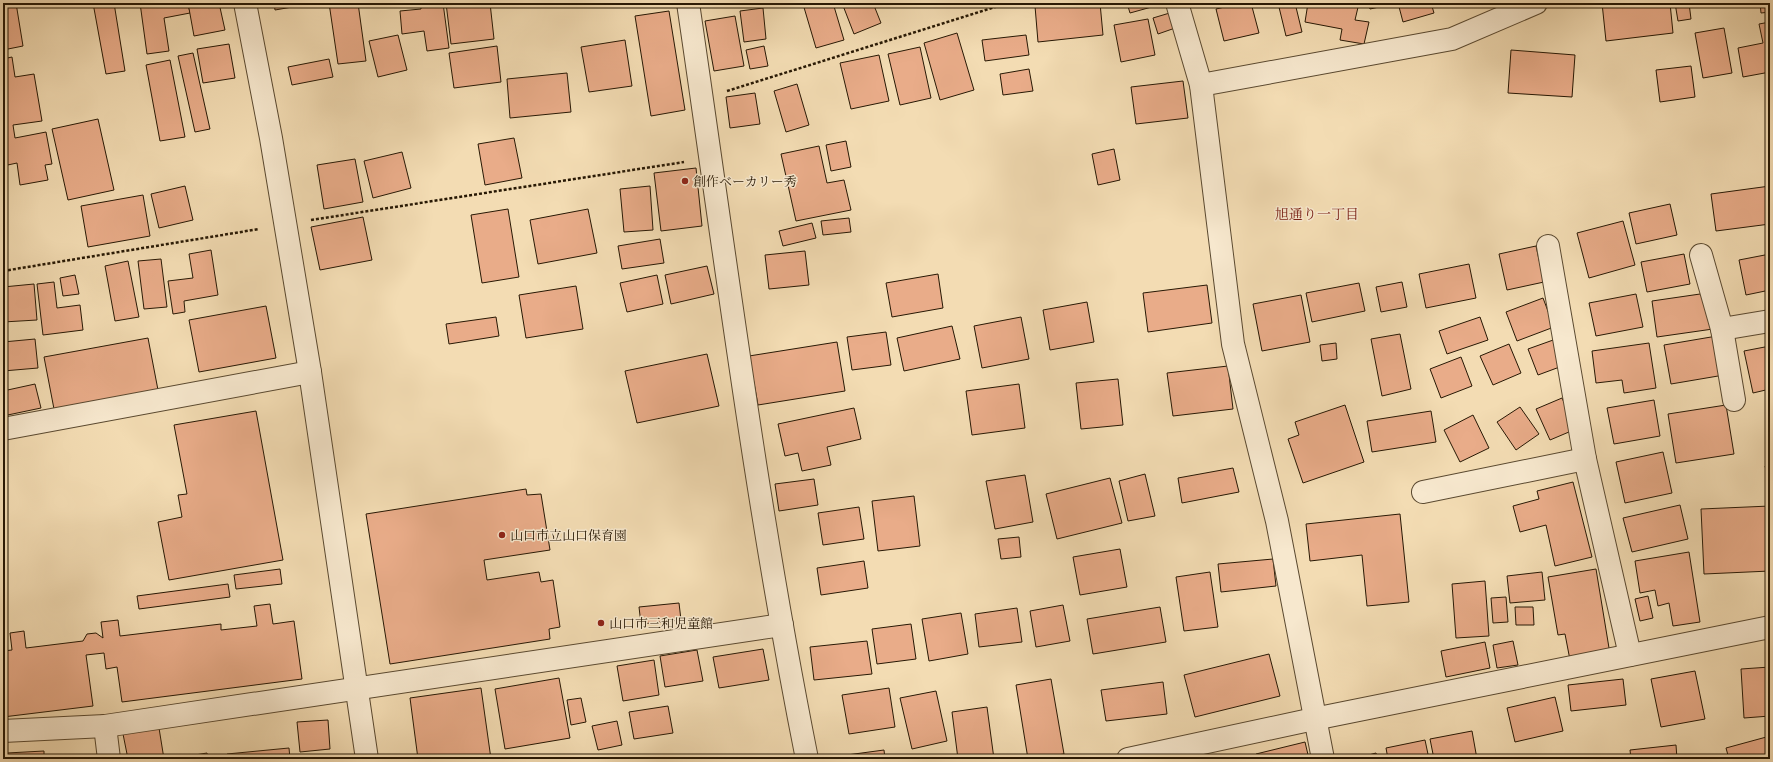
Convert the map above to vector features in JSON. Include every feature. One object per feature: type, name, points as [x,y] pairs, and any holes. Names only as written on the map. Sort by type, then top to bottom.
[{"type":"street","points":[[245,3],[286,224],[310,372],[367,759]]},
{"type":"street","points":[[688,3],[751,433],[782,625],[807,759]]},
{"type":"street","points":[[1177,3],[1201,84],[1233,344],[1277,520],[1314,719],[1323,759]]},
{"type":"street","points":[[1201,84],[1452,39],[1536,3]]},
{"type":"street","points":[[1548,246],[1585,459],[1630,654]]},
{"type":"street","points":[[1701,255],[1722,329],[1734,400]]},
{"type":"street","points":[[1722,329],[1770,320]]},
{"type":"street","points":[[3,428],[310,372]]},
{"type":"street","points":[[1423,492],[1585,459]]},
{"type":"street","points":[[3,731],[105,726],[782,625]]},
{"type":"street","points":[[1128,759],[1630,654],[1770,627]]},
{"type":"street","points":[[105,726],[109,759]]},
{"type":"path","points":[[702,99],[1008,3]]},
{"type":"path","points":[[3,271],[286,224],[711,158]]},
{"type":"building","points":[[3,3],[16,3],[23,46],[3,50]]},
{"type":"building","points":[[93,3],[114,3],[125,71],[106,74]]},
{"type":"building","points":[[140,3],[188,3],[190,13],[164,18],[169,51],[147,54]]},
{"type":"building","points":[[188,3],[219,3],[225,30],[194,36]]},
{"type":"building","points":[[274,3],[315,3],[275,10]]},
{"type":"building","points":[[329,3],[358,3],[366,61],[338,64]]},
{"type":"building","points":[[421,3],[443,3],[449,48],[427,51],[424,31],[402,34],[400,11],[421,9]]},
{"type":"building","points":[[446,3],[490,3],[494,39],[451,44]]},
{"type":"building","points":[[833,3],[844,40],[816,48],[803,4]]},
{"type":"building","points":[[842,3],[873,3],[881,23],[854,34]]},
{"type":"building","points":[[1062,3],[1100,3],[1103,35],[1038,42],[1035,6]]},
{"type":"building","points":[[1127,3],[1166,3],[1130,13]]},
{"type":"building","points":[[1242,3],[1251,3],[1259,33],[1224,41],[1216,9]]},
{"type":"building","points":[[1278,3],[1295,3],[1302,32],[1286,36]]},
{"type":"building","points":[[1308,3],[1359,3],[1355,20],[1369,22],[1364,44],[1340,40],[1342,29],[1305,22]]},
{"type":"building","points":[[1368,3],[1387,3],[1388,5],[1370,9]]},
{"type":"building","points":[[1398,3],[1431,3],[1434,13],[1403,22]]},
{"type":"building","points":[[1602,3],[1670,3],[1673,33],[1606,41]]},
{"type":"building","points":[[1675,3],[1689,3],[1691,19],[1678,21]]},
{"type":"building","points":[[1760,3],[1770,3],[1770,12],[1761,13]]},
{"type":"building","points":[[763,8],[766,39],[744,42],[740,11]]},
{"type":"building","points":[[669,11],[685,110],[651,116],[635,16]]},
{"type":"building","points":[[1173,12],[1178,27],[1158,34],[1153,18]]},
{"type":"building","points":[[735,16],[744,66],[714,71],[705,21]]},
{"type":"building","points":[[1148,19],[1155,55],[1121,62],[1114,25]]},
{"type":"building","points":[[1770,22],[1770,72],[1743,77],[1738,48],[1763,43],[1759,24]]},
{"type":"building","points":[[1724,28],[1732,73],[1703,78],[1695,33]]},
{"type":"building","points":[[957,33],[974,90],[940,100],[924,43]]},
{"type":"building","points":[[398,35],[407,70],[378,77],[369,41]]},
{"type":"building","points":[[1026,35],[1029,55],[985,61],[982,40]]},
{"type":"building","points":[[625,40],[632,86],[589,92],[581,47]]},
{"type":"building","points":[[229,44],[235,78],[203,83],[197,49]]},
{"type":"building","points":[[497,46],[501,82],[454,88],[449,53]]},
{"type":"building","points":[[764,46],[768,66],[750,69],[746,50]]},
{"type":"building","points":[[920,47],[931,98],[900,105],[888,54]]},
{"type":"building","points":[[1511,50],[1575,55],[1572,97],[1508,93]]},
{"type":"building","points":[[193,53],[210,129],[195,132],[178,56]]},
{"type":"building","points":[[879,55],[889,101],[851,109],[840,63]]},
{"type":"building","points":[[12,57],[15,77],[34,74],[42,121],[13,125],[15,138],[46,132],[52,164],[45,165],[48,180],[20,185],[17,163],[3,166],[3,59]]},
{"type":"building","points":[[329,59],[333,77],[292,85],[288,67]]},
{"type":"building","points":[[170,60],[185,137],[160,141],[146,65]]},
{"type":"building","points":[[1691,66],[1695,97],[1660,102],[1656,70]]},
{"type":"building","points":[[1029,69],[1033,91],[1003,95],[1000,74]]},
{"type":"building","points":[[567,73],[571,112],[510,118],[507,79]]},
{"type":"building","points":[[1183,81],[1188,118],[1136,124],[1131,87]]},
{"type":"building","points":[[797,84],[809,125],[786,132],[774,91]]},
{"type":"building","points":[[755,93],[760,124],[730,128],[726,97]]},
{"type":"building","points":[[98,119],[114,190],[68,200],[52,129]]},
{"type":"building","points":[[514,138],[522,178],[485,185],[478,144]]},
{"type":"building","points":[[846,141],[851,167],[831,171],[826,145]]},
{"type":"building","points":[[819,146],[827,183],[844,180],[851,210],[796,221],[781,154]]},
{"type":"building","points":[[1114,149],[1120,180],[1098,185],[1092,154]]},
{"type":"building","points":[[402,152],[411,188],[373,198],[364,161]]},
{"type":"building","points":[[355,159],[363,202],[324,209],[317,165]]},
{"type":"building","points":[[696,168],[702,226],[661,231],[654,173]]},
{"type":"building","points":[[185,186],[193,220],[159,228],[151,194]]},
{"type":"building","points":[[650,186],[653,230],[624,232],[620,189]]},
{"type":"building","points":[[1770,186],[1770,224],[1716,231],[1711,194]]},
{"type":"building","points":[[143,195],[150,236],[88,247],[81,206]]},
{"type":"building","points":[[1670,204],[1677,235],[1636,244],[1629,213]]},
{"type":"building","points":[[508,209],[519,277],[482,283],[471,215]]},
{"type":"building","points":[[588,209],[597,253],[538,264],[530,220]]},
{"type":"building","points":[[363,217],[372,260],[320,270],[311,227]]},
{"type":"building","points":[[849,218],[851,232],[823,235],[821,221]]},
{"type":"building","points":[[1623,221],[1635,265],[1589,278],[1577,233]]},
{"type":"building","points":[[812,223],[816,238],[783,246],[779,231]]},
{"type":"building","points":[[660,239],[664,263],[622,269],[618,246]]},
{"type":"building","points":[[1536,246],[1544,282],[1507,290],[1499,254]]},
{"type":"building","points":[[211,250],[218,295],[184,301],[185,312],[173,314],[168,281],[193,278],[189,254]]},
{"type":"building","points":[[805,251],[809,285],[769,289],[765,255]]},
{"type":"building","points":[[1684,254],[1690,284],[1647,292],[1641,262]]},
{"type":"building","points":[[1770,254],[1770,290],[1746,295],[1739,260]]},
{"type":"building","points":[[161,259],[167,307],[144,309],[138,261]]},
{"type":"building","points":[[128,261],[139,317],[115,321],[105,266]]},
{"type":"building","points":[[1469,264],[1476,298],[1426,308],[1419,274]]},
{"type":"building","points":[[707,266],[714,294],[671,304],[665,275]]},
{"type":"building","points":[[938,274],[943,308],[892,317],[886,283]]},
{"type":"building","points":[[75,275],[79,294],[63,296],[60,278]]},
{"type":"building","points":[[657,275],[663,304],[627,312],[620,283]]},
{"type":"building","points":[[54,282],[57,308],[80,305],[83,330],[43,335],[37,284]]},
{"type":"building","points":[[1402,282],[1407,307],[1381,312],[1376,287]]},
{"type":"building","points":[[1359,283],[1365,311],[1312,322],[1306,293]]},
{"type":"building","points":[[34,284],[37,320],[3,322],[3,287]]},
{"type":"building","points":[[1207,285],[1212,323],[1148,332],[1143,293]]},
{"type":"building","points":[[576,286],[583,329],[526,338],[519,295]]},
{"type":"building","points":[[1707,293],[1713,329],[1657,337],[1652,301]]},
{"type":"building","points":[[1636,294],[1643,327],[1596,336],[1589,303]]},
{"type":"building","points":[[1301,295],[1310,342],[1262,351],[1253,304]]},
{"type":"building","points":[[1543,298],[1554,327],[1517,341],[1506,312]]},
{"type":"building","points":[[1087,302],[1094,342],[1050,350],[1043,310]]},
{"type":"building","points":[[266,306],[276,358],[199,372],[189,320]]},
{"type":"building","points":[[496,317],[499,336],[449,344],[446,324]]},
{"type":"building","points":[[1021,317],[1029,359],[982,368],[974,326]]},
{"type":"building","points":[[1480,317],[1488,340],[1447,354],[1439,331]]},
{"type":"building","points":[[952,326],[960,359],[904,371],[897,338]]},
{"type":"building","points":[[886,332],[891,365],[852,370],[847,337]]},
{"type":"building","points":[[1400,334],[1411,389],[1382,396],[1371,339]]},
{"type":"building","points":[[1717,336],[1724,375],[1671,384],[1664,345]]},
{"type":"building","points":[[148,338],[158,390],[54,409],[44,357]]},
{"type":"building","points":[[35,339],[38,368],[3,371],[3,342]]},
{"type":"building","points":[[1556,339],[1565,365],[1538,375],[1528,349]]},
{"type":"building","points":[[837,342],[845,391],[758,405],[749,356]]},
{"type":"building","points":[[1336,343],[1337,359],[1322,361],[1320,345]]},
{"type":"building","points":[[1649,343],[1656,388],[1624,393],[1622,380],[1596,383],[1592,351]]},
{"type":"building","points":[[1509,344],[1521,373],[1493,385],[1480,356]]},
{"type":"building","points":[[1770,346],[1770,389],[1753,393],[1744,351]]},
{"type":"building","points":[[707,354],[719,406],[637,423],[625,371]]},
{"type":"building","points":[[1461,357],[1472,386],[1441,398],[1430,369]]},
{"type":"building","points":[[1228,366],[1233,409],[1173,416],[1167,373]]},
{"type":"building","points":[[1118,379],[1123,425],[1081,429],[1076,383]]},
{"type":"building","points":[[35,384],[41,408],[3,416],[3,391]]},
{"type":"building","points":[[1019,384],[1025,428],[972,435],[966,391]]},
{"type":"building","points":[[1562,398],[1576,429],[1550,440],[1536,409]]},
{"type":"building","points":[[1654,400],[1660,436],[1614,444],[1607,408]]},
{"type":"building","points":[[1345,405],[1364,462],[1303,483],[1288,439],[1299,435],[1295,422]]},
{"type":"building","points":[[1726,405],[1734,454],[1676,463],[1668,414]]},
{"type":"building","points":[[1520,407],[1539,434],[1516,450],[1497,422]]},
{"type":"building","points":[[854,408],[861,439],[827,447],[831,465],[802,471],[798,453],[785,456],[778,424]]},
{"type":"building","points":[[256,411],[283,560],[169,580],[158,522],[182,517],[178,495],[187,494],[174,425]]},
{"type":"building","points":[[1431,411],[1436,442],[1372,452],[1367,421]]},
{"type":"building","points":[[1473,415],[1489,448],[1460,462],[1444,430]]},
{"type":"building","points":[[1663,452],[1672,493],[1625,503],[1616,462]]},
{"type":"building","points":[[1770,465],[1770,485],[1765,466]]},
{"type":"building","points":[[1233,468],[1239,492],[1182,503],[1178,478]]},
{"type":"building","points":[[1145,474],[1155,516],[1128,521],[1119,481]]},
{"type":"building","points":[[1025,475],[1033,522],[995,529],[986,481]]},
{"type":"building","points":[[1110,478],[1122,523],[1057,539],[1046,494]]},
{"type":"building","points":[[814,479],[818,505],[779,511],[775,484]]},
{"type":"building","points":[[1573,482],[1592,557],[1555,566],[1546,525],[1520,532],[1513,506],[1539,499],[1537,491]]},
{"type":"building","points":[[526,489],[527,495],[541,494],[550,550],[484,560],[487,580],[539,572],[541,582],[553,580],[560,627],[549,629],[550,639],[390,664],[366,514]]},
{"type":"building","points":[[914,496],[920,546],[878,551],[872,501]]},
{"type":"building","points":[[1680,505],[1688,539],[1632,552],[1623,518]]},
{"type":"building","points":[[1770,506],[1770,571],[1704,574],[1701,509]]},
{"type":"building","points":[[859,507],[864,539],[823,545],[818,513]]},
{"type":"building","points":[[1400,514],[1409,602],[1367,606],[1362,555],[1310,561],[1306,524]]},
{"type":"building","points":[[1019,537],[1021,557],[1001,559],[998,539]]},
{"type":"building","points":[[1120,549],[1127,587],[1080,595],[1073,557]]},
{"type":"building","points":[[1689,552],[1700,622],[1673,626],[1669,603],[1658,606],[1655,590],[1640,593],[1635,561]]},
{"type":"building","points":[[1273,559],[1276,586],[1221,592],[1218,564]]},
{"type":"building","points":[[864,561],[868,588],[821,595],[817,568]]},
{"type":"building","points":[[280,569],[282,584],[236,589],[234,575]]},
{"type":"building","points":[[1596,569],[1610,654],[1570,660],[1565,634],[1558,635],[1548,577]]},
{"type":"building","points":[[1210,572],[1218,627],[1184,631],[1176,577]]},
{"type":"building","points":[[1542,572],[1545,600],[1510,603],[1507,576]]},
{"type":"building","points":[[1485,581],[1489,636],[1456,638],[1452,584]]},
{"type":"building","points":[[228,584],[230,597],[139,609],[137,596]]},
{"type":"building","points":[[1648,596],[1653,618],[1640,621],[1635,599]]},
{"type":"building","points":[[1506,597],[1508,622],[1493,623],[1491,598]]},
{"type":"building","points":[[679,603],[681,620],[641,624],[639,607]]},
{"type":"building","points":[[270,604],[273,624],[294,621],[302,679],[122,702],[117,667],[106,669],[104,653],[86,655],[93,706],[3,717],[3,651],[12,650],[10,633],[24,631],[26,648],[83,641],[87,634],[96,633],[103,638],[101,622],[118,620],[120,636],[221,624],[221,630],[257,626],[254,606]]},
{"type":"building","points":[[1063,605],[1070,641],[1036,647],[1030,611]]},
{"type":"building","points":[[1160,607],[1166,642],[1093,654],[1087,619]]},
{"type":"building","points":[[1515,607],[1533,607],[1534,625],[1516,625]]},
{"type":"building","points":[[1017,608],[1022,642],[979,647],[975,614]]},
{"type":"building","points":[[961,613],[968,654],[929,661],[922,619]]},
{"type":"building","points":[[911,624],[916,659],[877,664],[872,629]]},
{"type":"building","points":[[867,641],[872,674],[814,680],[810,647]]},
{"type":"building","points":[[1513,641],[1518,665],[1497,668],[1493,645]]},
{"type":"building","points":[[1485,642],[1490,668],[1446,677],[1441,651]]},
{"type":"building","points":[[763,649],[769,680],[719,688],[713,657]]},
{"type":"building","points":[[697,650],[703,681],[665,687],[660,656]]},
{"type":"building","points":[[1269,654],[1280,696],[1195,717],[1184,675]]},
{"type":"building","points":[[654,660],[659,695],[623,701],[617,666]]},
{"type":"building","points":[[1770,667],[1770,716],[1744,718],[1741,669]]},
{"type":"building","points":[[1695,671],[1705,719],[1661,727],[1651,679]]},
{"type":"building","points":[[559,678],[570,738],[505,749],[495,689]]},
{"type":"building","points":[[1051,679],[1064,754],[1028,759],[1016,685]]},
{"type":"building","points":[[1623,679],[1626,705],[1571,711],[1568,685]]},
{"type":"building","points":[[1163,682],[1167,714],[1106,721],[1101,690]]},
{"type":"building","points":[[481,688],[491,759],[418,759],[410,698]]},
{"type":"building","points":[[889,688],[895,727],[849,734],[842,695]]},
{"type":"building","points":[[936,691],[947,741],[912,749],[900,698]]},
{"type":"building","points":[[1555,697],[1563,731],[1515,742],[1507,708]]},
{"type":"building","points":[[581,698],[586,722],[571,725],[567,700]]},
{"type":"building","points":[[668,706],[673,733],[634,739],[629,712]]},
{"type":"building","points":[[987,707],[994,759],[958,759],[952,712]]},
{"type":"building","points":[[328,720],[330,749],[300,752],[297,722]]},
{"type":"building","points":[[617,721],[622,745],[598,750],[592,726]]},
{"type":"building","points":[[159,728],[164,759],[128,759],[123,734]]},
{"type":"building","points":[[1472,731],[1477,759],[1434,759],[1430,739]]},
{"type":"building","points":[[1770,736],[1770,759],[1729,759],[1726,748]]},
{"type":"building","points":[[1425,740],[1429,759],[1388,759],[1386,748]]},
{"type":"building","points":[[1305,742],[1309,759],[1257,759],[1256,754]]},
{"type":"building","points":[[1676,745],[1677,759],[1631,759],[1630,750]]},
{"type":"building","points":[[289,748],[290,759],[228,759],[227,754]]},
{"type":"building","points":[[884,750],[885,759],[832,759],[832,757]]},
{"type":"building","points":[[44,751],[44,759],[7,759],[7,753]]},
{"type":"building","points":[[207,753],[208,759],[190,759],[189,756]]},
{"type":"building","points":[[1376,753],[1378,759],[1354,759]]},
{"type":"building","points":[[95,755],[96,759],[51,759],[51,757]]},
{"type":"place","name":"創作ベーカリー秀","points":[[685,181]]},
{"type":"place","name":"山口市立山口保育園","points":[[502,535]]},
{"type":"place","name":"山口市三和児童館","points":[[601,623]]},
{"type":"district","name":"旭通り一丁目","points":[[1317,214]]}]
